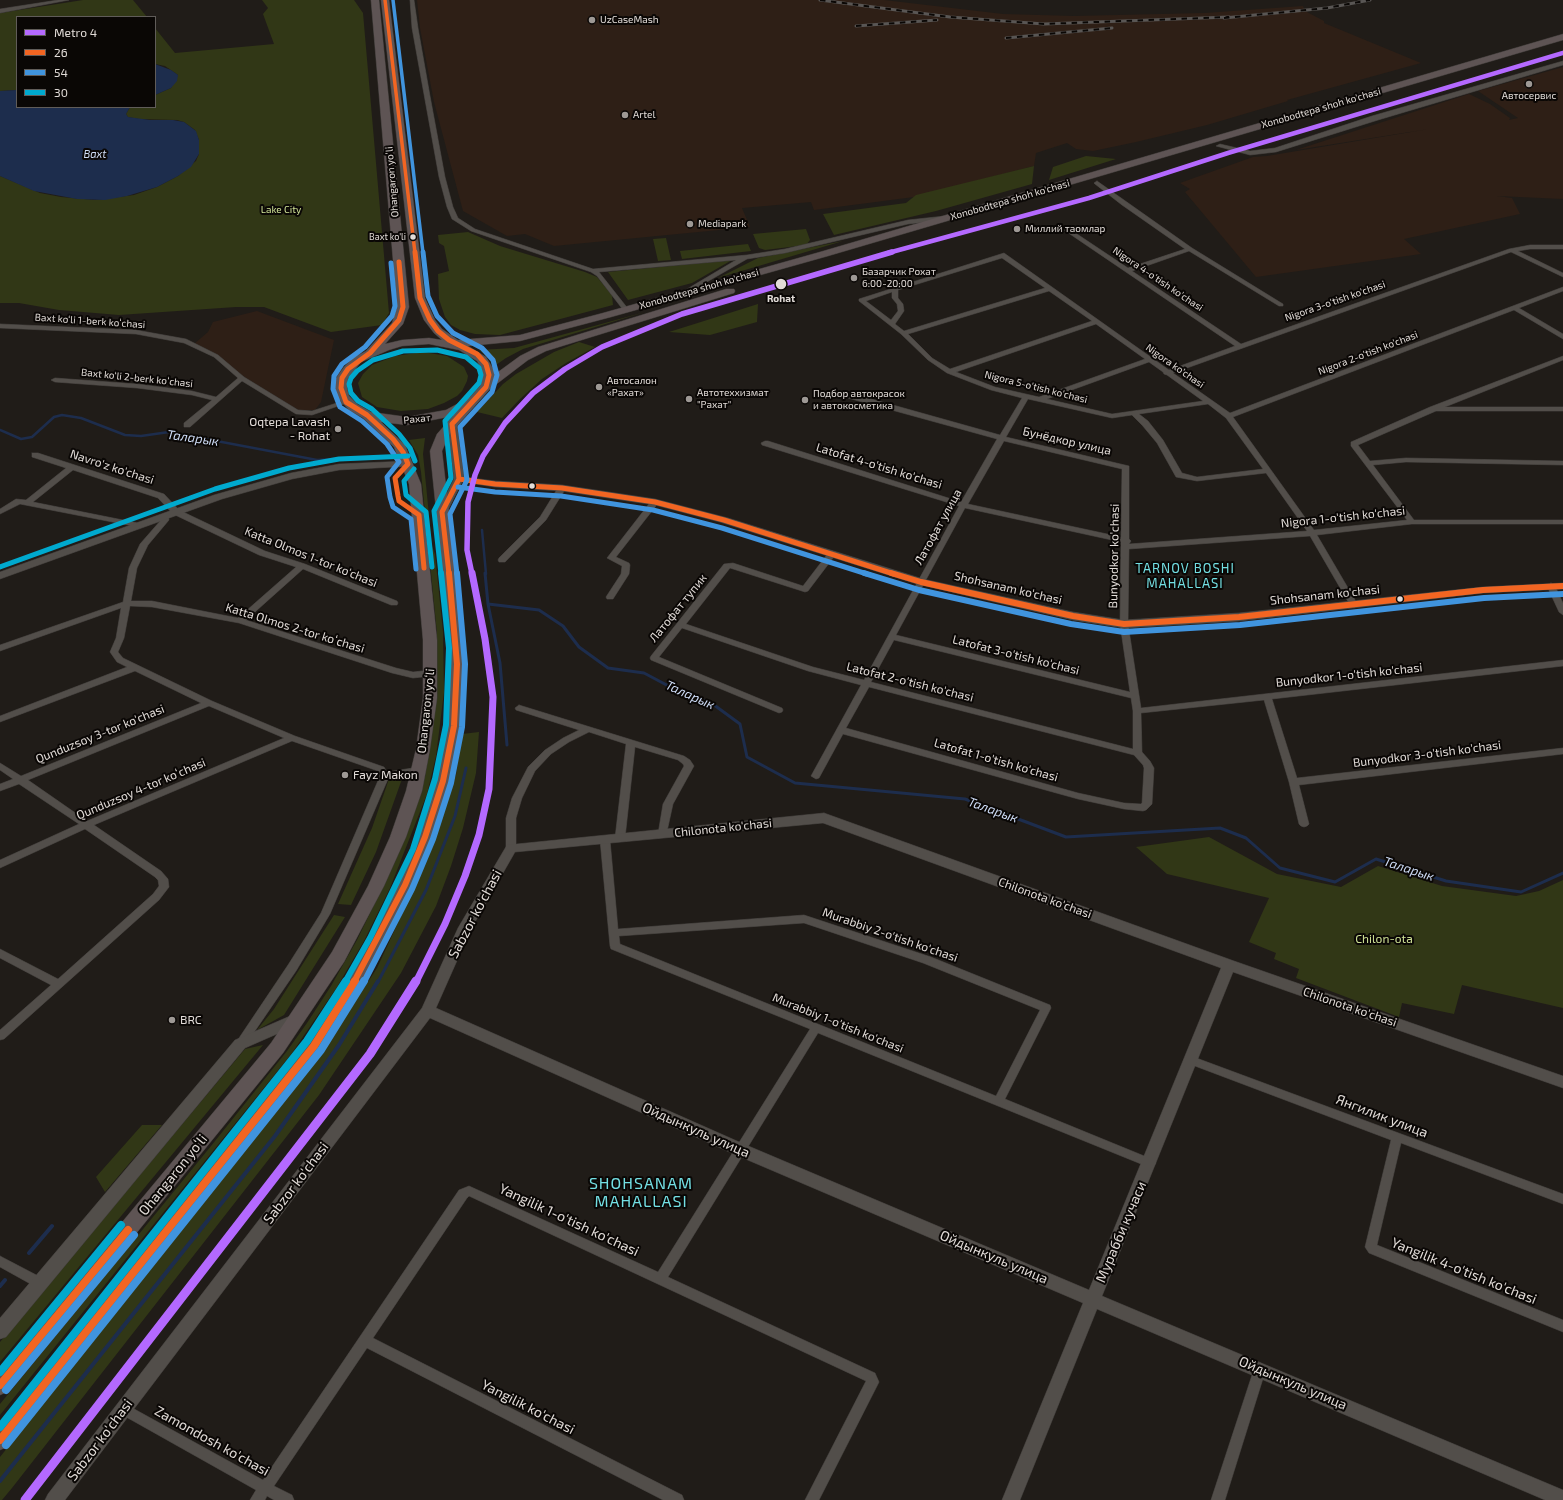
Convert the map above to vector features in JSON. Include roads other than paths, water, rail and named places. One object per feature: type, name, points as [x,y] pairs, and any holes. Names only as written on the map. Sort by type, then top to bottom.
[{"type":"highway","name":"Ohangaron yoʻli","points":[[370,352],[397,324],[401,316],[403,306],[375,0]]},
{"type":"highway","name":"Ohangaron yoʻli","points":[[386,0],[419,290],[430,320],[443,336],[458,345]]},
{"type":"highway","name":"Xonobodtepa shoh ko'chasi","points":[[458,345],[496,342],[528,337],[953,219],[1563,37]]},
{"type":"highway","name":"Xonobodtepa shoh ko'chasi","points":[[486,387],[524,358],[542,349],[758,282],[953,219],[1097,183],[1563,45]]},
{"type":"highway","points":[[430,320],[439,327],[455,335],[496,342]]},
{"type":"highway","points":[[346,402],[341,388],[342,378],[352,365],[370,352],[411,342],[433,341],[458,345],[477,354],[486,364],[489,375],[486,387]]},
{"type":"highway","name":"Рахат","points":[[346,402],[367,415],[386,419],[418,420],[450,413],[474,400],[486,387]]},
{"type":"highway","points":[[0,1440],[314,1046],[362,969],[405,885],[423,844],[437,804],[454,726],[457,648],[436,468],[436,451],[441,437],[474,400]]},
{"type":"highway","name":"Ohangaron yoʻli","points":[[0,1385],[254,1077],[298,1020],[338,957],[376,886],[408,812],[419,770],[426,728],[431,673],[428,608],[417,498],[408,464],[403,452],[393,439],[367,415]]},
{"type":"main road","points":[[0,1331],[240,1044],[298,1020]]},
{"type":"street","points":[[0,11],[67,0]]},
{"type":"street","points":[[412,0],[415,28],[442,177],[455,219],[463,225],[485,235],[593,271],[747,257],[810,246],[908,222],[953,219]]},
{"type":"street","points":[[1220,146],[1250,153],[1276,150],[1375,118],[1563,63]]},
{"type":"street","points":[[1097,183],[1124,204],[1190,248],[1281,305]]},
{"type":"street","name":"Nigora 4-o'tish ko'chasi","points":[[1066,229],[1240,346]]},
{"type":"street","name":"Nigora 3-o'tish ko'chasi","points":[[1166,373],[1511,250],[1530,247],[1563,247]]},
{"type":"street","points":[[1128,270],[1190,248]]},
{"type":"street","points":[[1511,250],[1563,275]]},
{"type":"street","name":"Nigora ko'chasi","points":[[895,290],[1004,255],[1166,373],[1229,416],[1312,533],[1354,605]]},
{"type":"street","points":[[684,293],[747,257]]},
{"type":"street","points":[[593,271],[609,287],[626,310]]},
{"type":"street","points":[[903,334],[1049,289]]},
{"type":"street","name":"Nigora 2-o'tish ko'chasi","points":[[1229,416],[1563,289]]},
{"type":"street","points":[[892,324],[901,311],[900,304],[895,298],[895,290]]},
{"type":"street","name":"Nigora 5-o'tish ko'chasi","points":[[895,290],[861,300],[892,324],[930,359],[949,372],[993,389],[1112,416],[1208,402]]},
{"type":"street","points":[[1515,308],[1563,337]]},
{"type":"street","points":[[949,372],[1096,322]]},
{"type":"street","name":"Baxt ko‘li 1-berk koʻchasi","points":[[0,326],[136,332],[186,341],[216,356],[242,378],[296,412],[312,413],[346,402]]},
{"type":"street","points":[[1412,522],[1354,444],[1433,408],[1563,358]]},
{"type":"street","points":[[1041,399],[1149,360]]},
{"type":"street","points":[[187,425],[242,378]]},
{"type":"street","name":"Baxt ko‘li 2-berk koʻchasi","points":[[56,380],[137,386],[192,393],[217,398]]},
{"type":"street","points":[[840,393],[1001,438]]},
{"type":"street","name":"Латофат улица","points":[[816,776],[963,505],[1026,396]]},
{"type":"street","points":[[1433,408],[1563,409]]},
{"type":"street","points":[[1134,414],[1145,423],[1160,442],[1179,475],[1196,479],[1267,471]]},
{"type":"street","points":[[442,512],[459,479],[452,424]]},
{"type":"street","name":"Бунёдкор улица","points":[[1001,438],[1126,468]]},
{"type":"street","name":"Latofat 4-o'tish ko'chasi","points":[[764,443],[963,505],[1127,544]]},
{"type":"street","name":"Navro'z ko'chasi","points":[[35,455],[161,496],[176,512]]},
{"type":"street","points":[[1369,463],[1406,460],[1563,463]]},
{"type":"street","points":[[0,576],[138,525],[240,490],[304,473],[339,467],[408,464]]},
{"type":"street","points":[[27,503],[72,467]]},
{"type":"street","name":"Bunyodkor ko'chasi","points":[[1126,468],[1127,544],[1124,624],[1137,712],[1137,753]]},
{"type":"street","name":"Shohsanam ko'chasi","points":[[459,479],[495,484],[562,488],[655,502],[702,513],[921,582],[1073,616],[1124,624],[1239,617],[1483,590],[1563,586]]},
{"type":"street","points":[[502,560],[543,518],[562,488]]},
{"type":"street","points":[[0,512],[16,502],[27,503],[138,525]]},
{"type":"street","points":[[610,597],[625,574],[626,565],[611,558],[655,502]]},
{"type":"street","name":"Katta Olmos 1-tor ko'chasi","points":[[176,512],[262,553],[302,566],[394,603]]},
{"type":"street","points":[[165,516],[165,520],[149,536],[135,559],[120,638],[114,652],[120,660],[133,668],[209,703],[292,738],[381,769],[385,776]]},
{"type":"street","name":"Nigora 1-o'tish ko'chasi","points":[[1127,544],[1312,533],[1412,522],[1563,522]]},
{"type":"street","name":"Латофат тупик","points":[[779,710],[655,660],[655,656],[727,566],[730,565],[805,589],[832,554]]},
{"type":"street","points":[[240,621],[302,566]]},
{"type":"street","points":[[1551,586],[1563,612]]},
{"type":"street","name":"Katta Olmos 2-tor koʻchasi","points":[[0,648],[112,607],[127,603],[152,604],[240,621],[395,671],[413,675],[431,673]]},
{"type":"street","name":"Latofat 2-o'tish ko'chasi","points":[[680,625],[811,669],[1137,753]]},
{"type":"street","name":"Latofat 3-o'tish ko'chasi","points":[[892,637],[1134,696]]},
{"type":"street","name":"Bunyodkor 1-o'tish ko'chasi","points":[[1137,712],[1563,663]]},
{"type":"street","points":[[0,719],[133,668]]},
{"type":"street","points":[[1267,696],[1294,782],[1304,824]]},
{"type":"street","name":"Qunduzsoy 3-tor ko'chasi","points":[[0,788],[209,703]]},
{"type":"street","points":[[519,708],[687,762],[688,766],[668,804],[663,834]]},
{"type":"street","points":[[511,848],[511,818],[517,798],[531,769],[548,752],[566,740],[588,729]]},
{"type":"street","name":"Latofat 1-o'tish ko'chasi","points":[[841,730],[1078,796],[1124,806],[1145,807],[1149,768],[1147,762],[1137,753]]},
{"type":"street","name":"Qunduzsoy 4-tor koʻchasi","points":[[0,864],[88,824],[292,738]]},
{"type":"street","points":[[620,838],[631,743]]},
{"type":"street","name":"Bunyodkor 3-o'tish ko'chasi","points":[[1294,782],[1563,751]]},
{"type":"street","points":[[0,766],[88,824],[163,879],[164,887],[156,897],[0,1036]]},
{"type":"street","points":[[385,776],[419,770]]},
{"type":"street","points":[[240,1044],[292,968],[325,914],[385,776]]},
{"type":"street","name":"Chilonota ko'chasi","points":[[511,848],[824,818],[1229,964],[1563,1082]]},
{"type":"street","name":"Murabbiy 1-o'tish ko'chasi","points":[[605,840],[615,946],[1150,1163]]},
{"type":"street","name":"Sabzor ko'chasi","points":[[54,1500],[428,1011],[465,928],[511,848]]},
{"type":"street","name":"Murabbiy 2-o'tish ko'chasi","points":[[614,933],[804,919],[927,960],[1046,1008],[998,1102]]},
{"type":"street","points":[[0,953],[59,984]]},
{"type":"street","name":"Мурабби кучаси","points":[[1011,1500],[1093,1298],[1150,1163],[1229,964]]},
{"type":"street","name":"Ойдынкуль улица","points":[[428,1011],[741,1150],[1093,1298],[1563,1499]]},
{"type":"street","points":[[660,1279],[816,1028]]},
{"type":"street","name":"Янгилик улица","points":[[1191,1060],[1563,1199]]},
{"type":"street","name":"Yangilik 4-o'tish ko'chasi","points":[[1398,1138],[1371,1247],[1563,1326]]},
{"type":"street","name":"Yangilik 1-o'tish ko'chasi","points":[[257,1500],[364,1340],[464,1194],[469,1190],[873,1380],[812,1500]]},
{"type":"street","points":[[0,1262],[40,1283]]},
{"type":"street","name":"Yangilik ko'chasi","points":[[364,1340],[677,1500]]},
{"type":"street","points":[[1218,1500],[1260,1369]]},
{"type":"street","name":"Zamondosh ko'chasi","points":[[124,1409],[287,1500]]},
{"type":"water","points":[[156,64],[171,70],[178,75],[177,81],[171,88],[156,95]]},
{"type":"water","name":"Baхt","points":[[16,90],[16,108],[129,108],[126,114],[128,117],[184,122],[196,131],[199,140],[199,154],[191,167],[178,176],[157,187],[127,196],[105,200],[77,199],[34,191],[0,176],[0,91]]},
{"type":"waterway","name":"Таларык","points":[[0,430],[21,439],[32,437],[54,417],[62,415],[81,418],[125,435],[141,436],[169,432],[317,460],[374,457]]},
{"type":"waterway","name":"Таларык","points":[[482,530],[486,574]]},
{"type":"waterway","name":"Таларык","points":[[485,573],[488,604]]},
{"type":"waterway","name":"Таларык","points":[[488,604],[539,610],[563,626],[579,647],[608,668],[644,673],[693,699],[710,702],[740,724],[747,757],[795,783],[965,799],[1066,837],[1220,828],[1246,838],[1280,868],[1335,882],[1376,859],[1446,881],[1521,892],[1563,873]]},
{"type":"waterway","points":[[488,604],[500,663],[507,745]]},
{"type":"waterway","points":[[378,982],[426,890],[455,816],[466,768]]},
{"type":"waterway","points":[[0,1481],[275,1136],[339,1045],[378,981]]},
{"type":"waterway","points":[[29,1253],[52,1226]]},
{"type":"waterway","points":[[0,1286],[5,1280]]},
{"type":"railway","points":[[820,0],[950,17],[1044,24],[1229,17]]},
{"type":"railway","points":[[1224,18],[1327,8],[1370,0]]},
{"type":"railway","points":[[856,26],[937,20]]},
{"type":"railway","points":[[1006,38],[1112,28]]},
{"type":"metro line","name":"4","points":[[25,1500],[370,1054],[412,989],[445,924],[465,876],[479,835],[489,789],[491,764],[493,697],[485,639],[467,550],[468,502],[475,475],[483,456],[505,423],[533,393],[565,369],[602,347],[682,314],[836,267],[1089,198],[1228,153],[1563,53]]},
{"type":"place","name":"UzCaseMash","points":[[592,20]]},
{"type":"place","name":"Автосервис","points":[[1529,84]]},
{"type":"place","name":"Artel","points":[[625,115]]},
{"type":"place","name":"Mediapark","points":[[690,224]]},
{"type":"place","name":"Миллий таомлар","points":[[1017,229]]},
{"type":"place","name":"Baxt ko'li","points":[[413,237]]},
{"type":"place","name":"Базарчик Рохат 6:00-20:00","points":[[854,278]]},
{"type":"place","name":"Rohat","points":[[781,284]]},
{"type":"place","name":"Автосалон «Рахат»","points":[[599,387]]},
{"type":"place","name":"Автотеххизмат \"Рахат\"","points":[[689,399]]},
{"type":"place","name":"Подбор автокрасок и автокосметика","points":[[805,400]]},
{"type":"place","name":"Oqtepa Lavash - Rohat","points":[[338,429]]},
{"type":"place","name":"Fayz Makon","points":[[345,775]]},
{"type":"place","name":"BRC","points":[[172,1020]]},
{"type":"district","name":"TARNOV BOSHI MAHALLASI","points":[[1185,576]]},
{"type":"district","name":"SHOHSANAM MAHALLASI","points":[[641,1193]]},
{"type":"park label","name":"Lake City","points":[[281,210]]},
{"type":"park label","name":"Chilon-ota","points":[[1384,939]]}]
